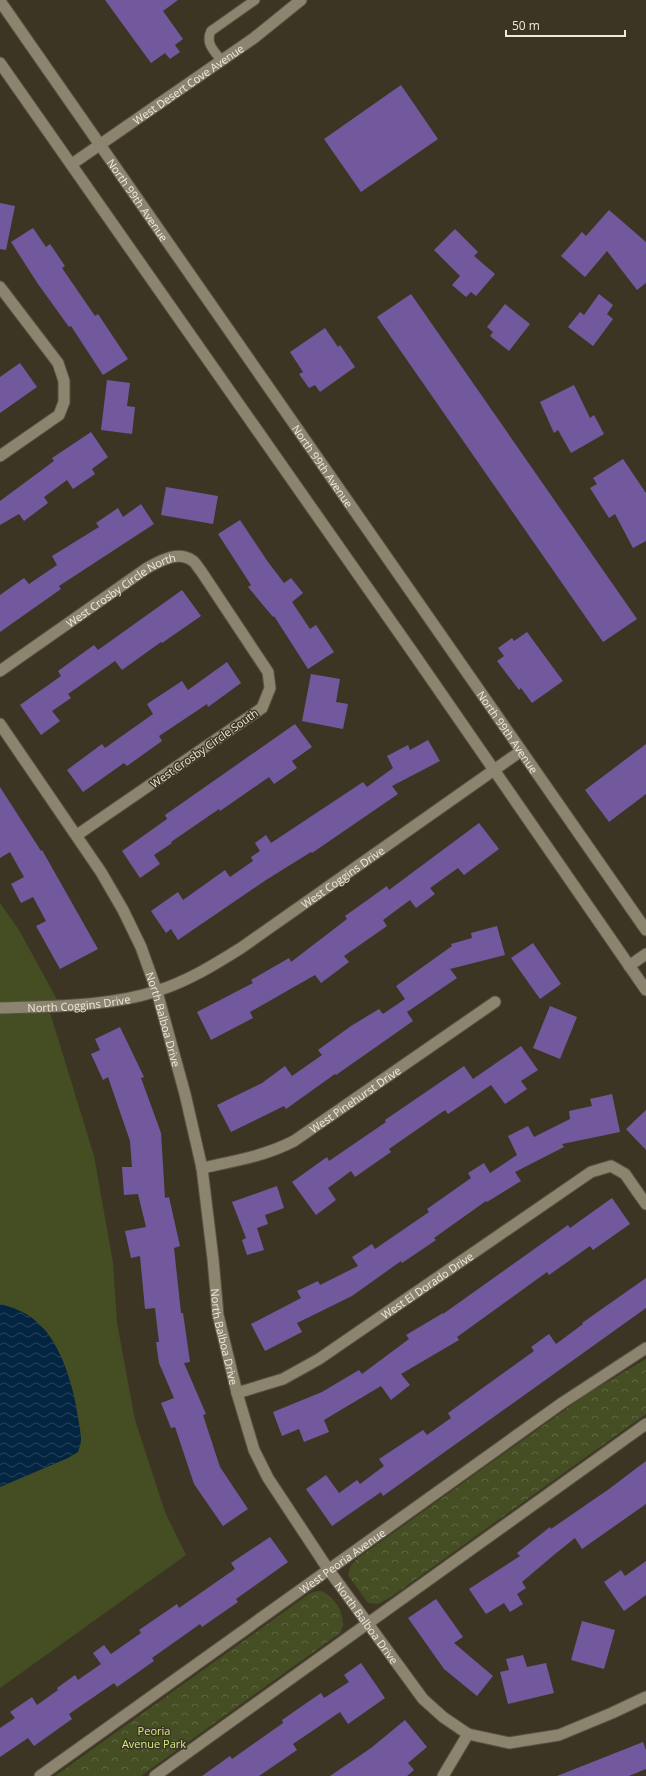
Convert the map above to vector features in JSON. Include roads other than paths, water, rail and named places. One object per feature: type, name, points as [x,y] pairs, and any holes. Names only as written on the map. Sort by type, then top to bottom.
[{"type":"street","name":"West Desert Cove Avenue","points":[[72,164],[222,61],[254,38],[301,0]]},
{"type":"street","name":"North 99th Avenue","points":[[0,1],[646,930]]},
{"type":"street","points":[[0,63],[494,769],[646,990]]},
{"type":"street","points":[[0,286],[58,363],[64,380],[64,402],[59,415],[0,456]]},
{"type":"street","name":"West Crosby Circle North","points":[[0,671],[147,568],[172,557],[183,557],[192,560],[229,613]]},
{"type":"street","name":"West Crosby Circle South","points":[[77,835],[262,708],[270,688],[268,672],[229,613]]},
{"type":"street","name":"North Balboa Drive","points":[[0,724],[77,835],[123,910],[141,947],[157,992],[185,1094],[202,1168],[218,1316],[237,1393],[254,1450],[268,1478],[328,1569],[423,1699],[444,1717],[468,1734],[510,1743],[559,1735],[646,1697]]},
{"type":"street","name":"West Coggins Drive","points":[[157,992],[204,971],[241,948],[521,751]]},
{"type":"street","points":[[629,966],[646,954]]},
{"type":"street","name":"North Coggins Drive","points":[[0,1008],[90,1004],[157,992]]},
{"type":"street","name":"West Pinehurst Drive","points":[[202,1168],[263,1154],[279,1149],[294,1141],[495,1002]]},
{"type":"street","name":"West El Dorado Drive","points":[[237,1393],[282,1379],[319,1359],[591,1172],[611,1166],[625,1174],[646,1204]]},
{"type":"street","name":"West Peoria Avenue","points":[[40,1776],[590,1383],[646,1348]]},
{"type":"street","points":[[155,1776],[646,1424]]},
{"type":"street","points":[[443,1776],[468,1734]]},
{"type":"lane","points":[[222,61],[208,43],[208,37],[211,31],[254,0]]},
{"type":"water","points":[[0,1304],[25,1313],[47,1332],[61,1356],[71,1384],[81,1440],[78,1452],[68,1458],[0,1487]]},
{"type":"park label","name":"Peoria Avenue Park","points":[[154,1736]]}]
